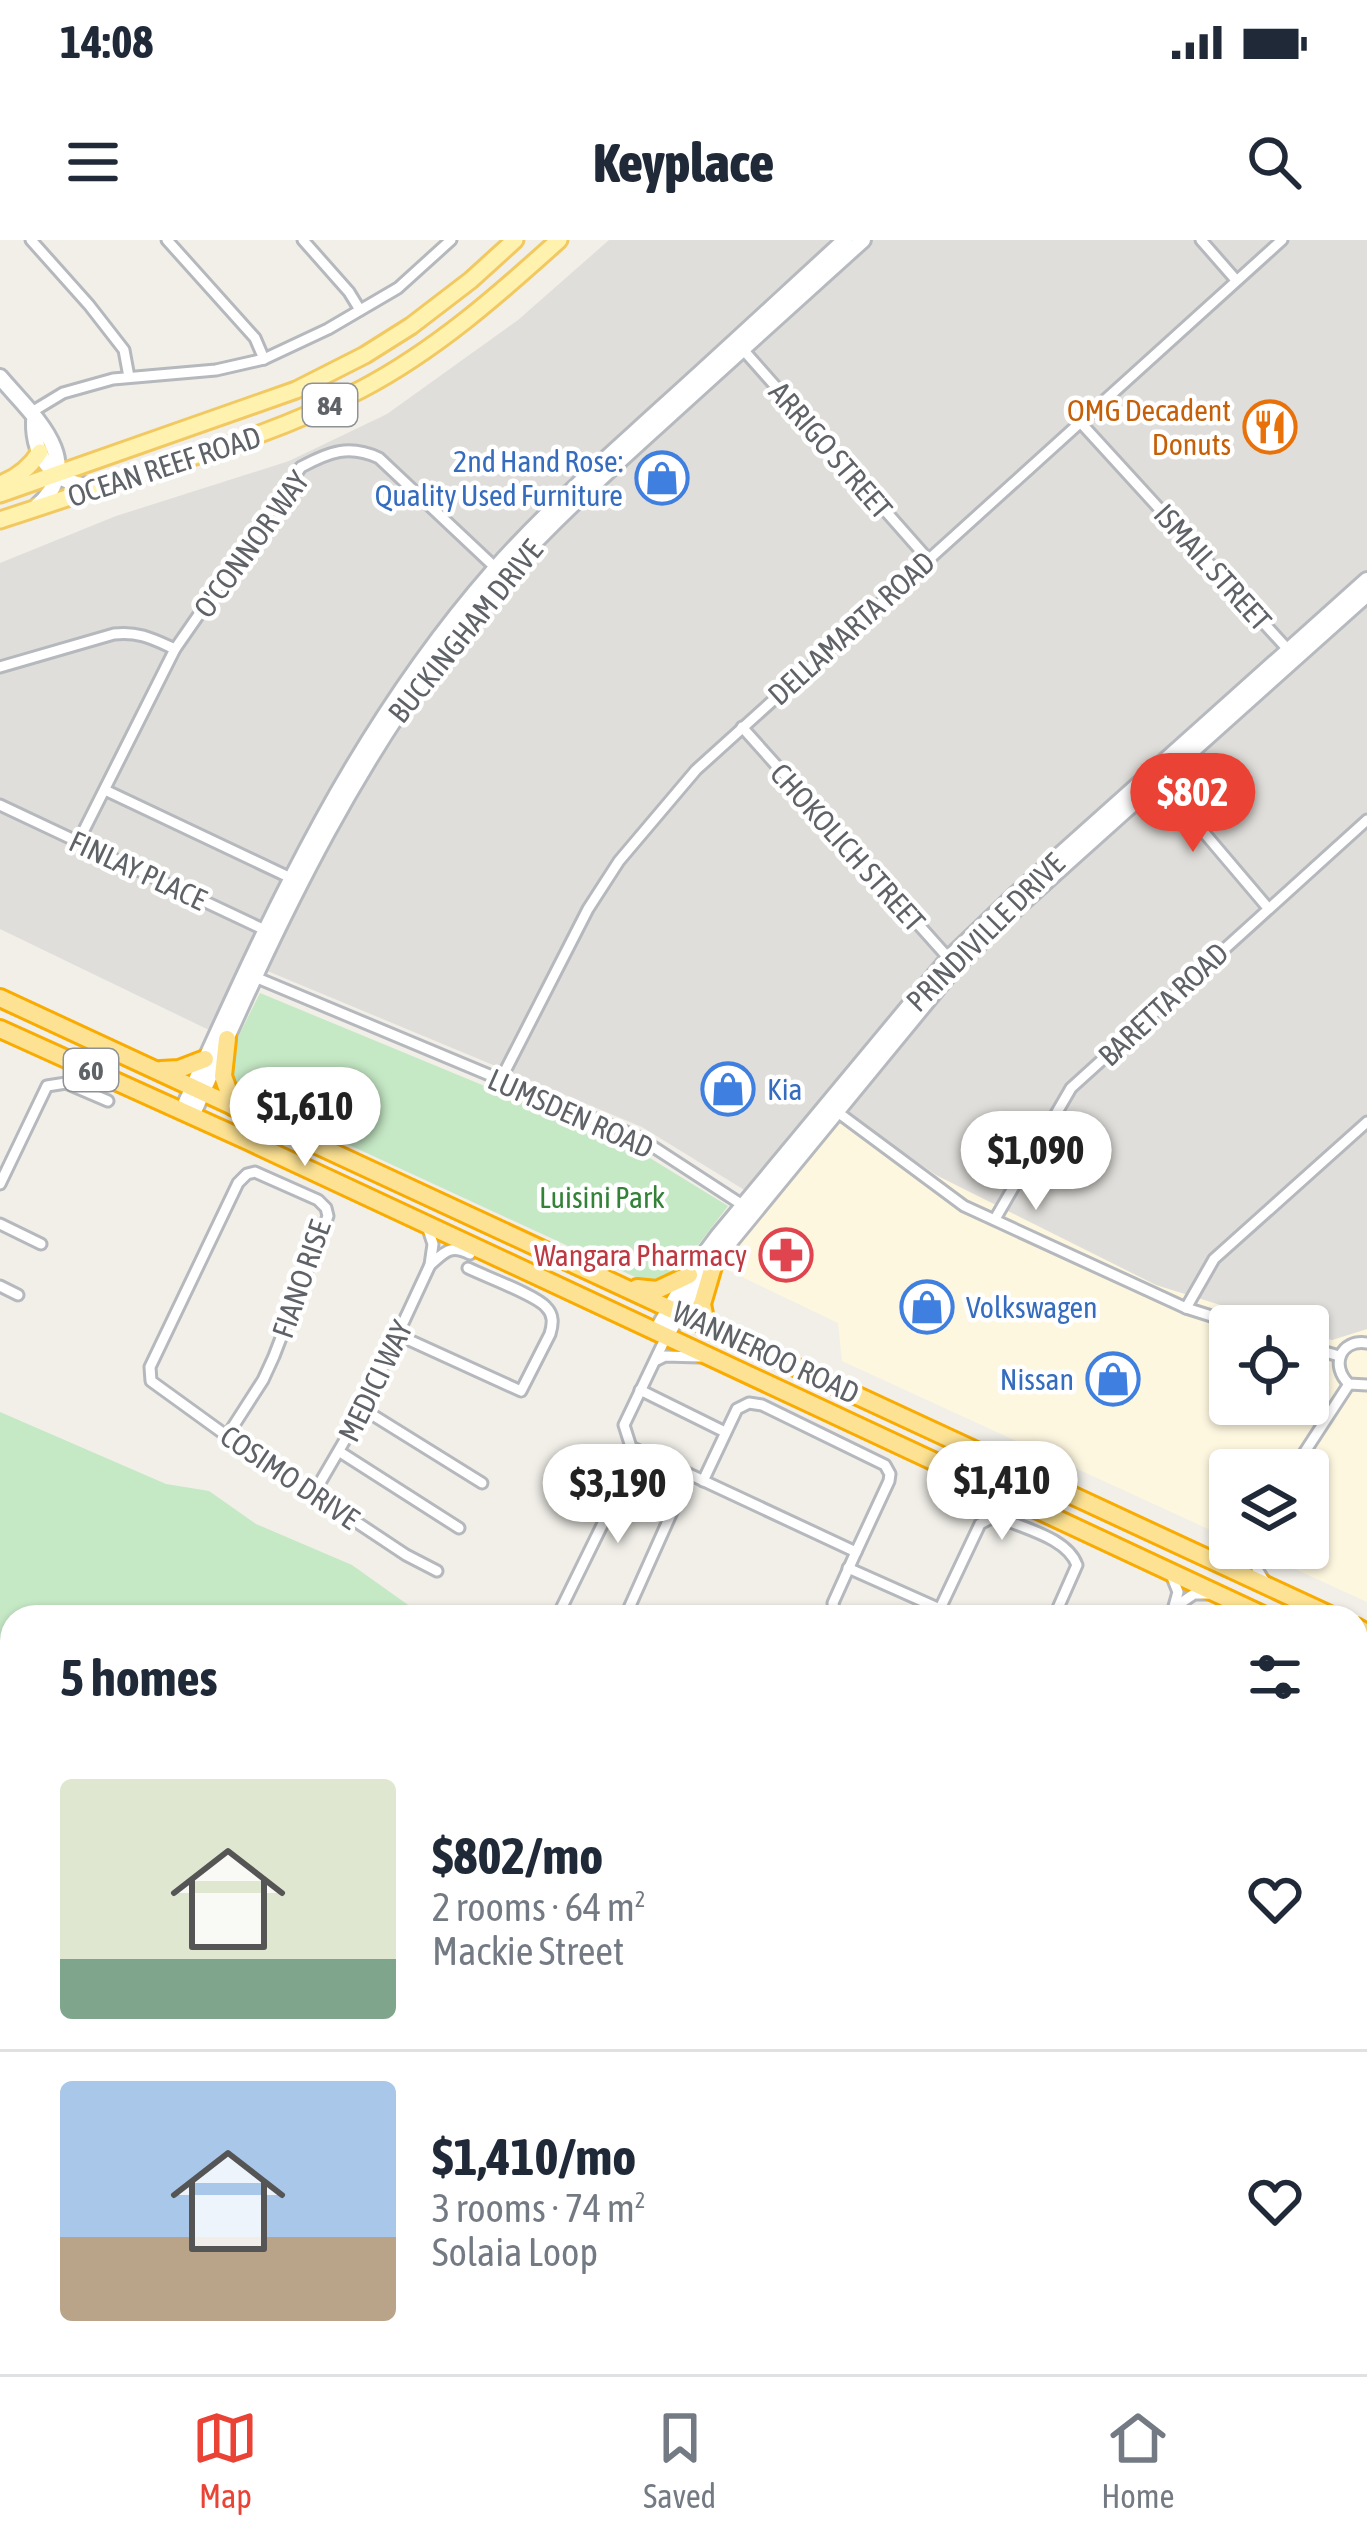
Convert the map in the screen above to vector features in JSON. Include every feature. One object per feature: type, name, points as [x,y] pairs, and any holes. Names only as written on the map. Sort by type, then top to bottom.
[{"type":"highway","name":"WANNEROO ROAD","points":[[0,998],[1209,1558]]},
{"type":"highway","name":"WANNEROO ROAD","points":[[0,1029],[1241,1605]]},
{"type":"highway","points":[[227,1039],[223,1076],[234,1107]]},
{"type":"highway","points":[[154,1070],[179,1069],[206,1059]]},
{"type":"highway","points":[[706,1324],[703,1296],[714,1263]]},
{"type":"highway","points":[[624,1286],[657,1290],[689,1275]]},
{"type":"highway","name":"WANNEROO ROAD","points":[[1232,1569],[1309,1605]]},
{"type":"main road","name":"OCEAN REEF ROAD","points":[[0,494],[296,390],[411,326],[515,240]]},
{"type":"main road","name":"OCEAN REEF ROAD","points":[[0,520],[249,439],[366,387],[426,351],[560,240]]},
{"type":"main road","points":[[0,484],[13,479],[40,452]]},
{"type":"street","points":[[31,240],[124,350],[129,377]]},
{"type":"street","points":[[167,240],[255,338],[264,359]]},
{"type":"street","points":[[303,240],[350,292],[360,310]]},
{"type":"street","points":[[32,417],[63,393],[129,377],[216,370],[264,359],[398,288],[452,240]]},
{"type":"street","name":"BUCKINGHAM DRIVE","points":[[739,345],[845,240]]},
{"type":"street","name":"BUCKINGHAM DRIVE","points":[[187,1113],[227,1039],[295,880],[377,724],[456,616],[600,464],[862,240]]},
{"type":"street","points":[[1201,240],[1236,280]]},
{"type":"street","name":"DELLAMARTA ROAD","points":[[500,1081],[572,938],[619,861],[696,770],[1282,240]]},
{"type":"street","name":"ARRIGO STREET","points":[[739,345],[927,558]]},
{"type":"street","points":[[0,377],[45,427],[59,461],[47,497],[33,509]]},
{"type":"street","points":[[32,417],[45,466],[68,483],[104,485]]},
{"type":"street","name":"ISMAIL STREET","points":[[1082,424],[1292,654]]},
{"type":"street","name":"O'CONNOR WAY","points":[[78,842],[175,649],[301,467],[340,451],[361,449],[379,458],[500,572]]},
{"type":"street","name":"PRINDIVILLE DRIVE","points":[[661,1334],[689,1275],[952,963],[1367,580]]},
{"type":"street","name":"PRINDIVILLE DRIVE","points":[[1292,654],[1367,594]]},
{"type":"street","points":[[0,667],[128,632],[175,649]]},
{"type":"street","name":"CHOKOLICH STREET","points":[[742,727],[952,963]]},
{"type":"street","points":[[1156,776],[1268,908]]},
{"type":"street","points":[[105,790],[295,880]]},
{"type":"street","name":"FINLAY PLACE","points":[[0,806],[270,932]]},
{"type":"street","name":"BARETTA ROAD","points":[[995,1219],[1071,1088],[1367,820]]},
{"type":"street","name":"BUCKINGHAM DRIVE","points":[[197,1090],[206,1059],[251,975]]},
{"type":"street","name":"LUMSDEN ROAD","points":[[251,975],[638,1137],[749,1209]]},
{"type":"street","points":[[0,1184],[47,1086],[66,1083],[107,1102]]},
{"type":"street","points":[[832,1108],[964,1206],[1209,1315]]},
{"type":"street","points":[[1186,1308],[1214,1259],[1367,1122]]},
{"type":"street","name":"FIANO RISE","points":[[149,1376],[155,1354],[241,1179],[260,1172],[323,1204],[327,1222],[288,1323],[263,1380],[227,1436]]},
{"type":"street","name":"PRINDIVILLE DRIVE","points":[[674,1309],[714,1263],[749,1209]]},
{"type":"street","points":[[0,1224],[41,1244]]},
{"type":"street","name":"MEDICI WAY","points":[[314,1492],[363,1408],[430,1265],[433,1244],[427,1226]]},
{"type":"street","points":[[430,1265],[454,1247],[474,1256],[485,1253]]},
{"type":"street","points":[[398,1335],[521,1391],[550,1334],[550,1313],[539,1301],[468,1268]]},
{"type":"street","points":[[0,1286],[18,1295]]},
{"type":"street","points":[[661,1334],[624,1425],[638,1452],[856,1552]]},
{"type":"street","points":[[1367,1343],[1350,1344],[1339,1356],[1339,1372],[1349,1384],[1367,1385]]},
{"type":"street","points":[[1329,1353],[1339,1356]]},
{"type":"street","points":[[653,1363],[665,1356],[717,1359]]},
{"type":"street","name":"COSIMO DRIVE","points":[[149,1376],[227,1436],[437,1571]]},
{"type":"street","points":[[1307,1449],[1349,1384]]},
{"type":"street","points":[[640,1390],[725,1432]]},
{"type":"street","points":[[703,1480],[737,1409],[754,1403],[885,1465],[889,1481],[833,1605]]},
{"type":"street","points":[[363,1408],[482,1483]]},
{"type":"street","points":[[340,1451],[459,1528]]},
{"type":"street","points":[[563,1605],[638,1452]]},
{"type":"street","points":[[630,1605],[689,1474]]},
{"type":"street","points":[[942,1605],[980,1524],[993,1517],[1061,1545],[1074,1556],[1077,1565],[1059,1605]]},
{"type":"street","points":[[848,1568],[920,1605]]},
{"type":"street","points":[[1258,1569],[1267,1585]]},
{"type":"street","points":[[1170,1571],[1178,1592],[1175,1605]]},
{"type":"street","points":[[1181,1605],[1194,1594],[1217,1594]]},
{"type":"shaded area","points":[[609,240],[1367,240],[1367,1329],[1332,1340],[1329,1305],[1220,1305],[1156,1285],[936,1175],[825,1099],[746,1191],[642,1127],[265,970],[231,1034],[209,1030],[0,929],[0,563],[116,516],[289,461],[387,414],[518,320]]},
{"type":"shaded area","points":[[825,1098],[936,1175],[1156,1285],[1220,1305],[1209,1305],[1209,1425],[1329,1425],[1329,1339],[1367,1329],[1367,1602],[1295,1569],[1329,1569],[1329,1449],[1209,1449],[1209,1529],[842,1361],[838,1323],[707,1260]]},
{"type":"green space","name":"Luisini Park","points":[[260,993],[632,1147],[728,1206],[679,1270],[670,1293],[215,1083]]},
{"type":"green space","points":[[0,1412],[166,1484],[209,1491],[256,1524],[352,1565],[408,1605],[0,1605]]},
{"type":"place","name":"OMG Decadent Donuts","points":[[1270,427]]},
{"type":"place","name":"2nd Hand Rose: Quality Used Furniture","points":[[662,478]]},
{"type":"place","name":"Kia","points":[[728,1089]]},
{"type":"place","name":"Wangara Pharmacy","points":[[786,1255]]},
{"type":"place","name":"Volkswagen","points":[[927,1307]]},
{"type":"place","name":"Nissan","points":[[1113,1379]]}]
